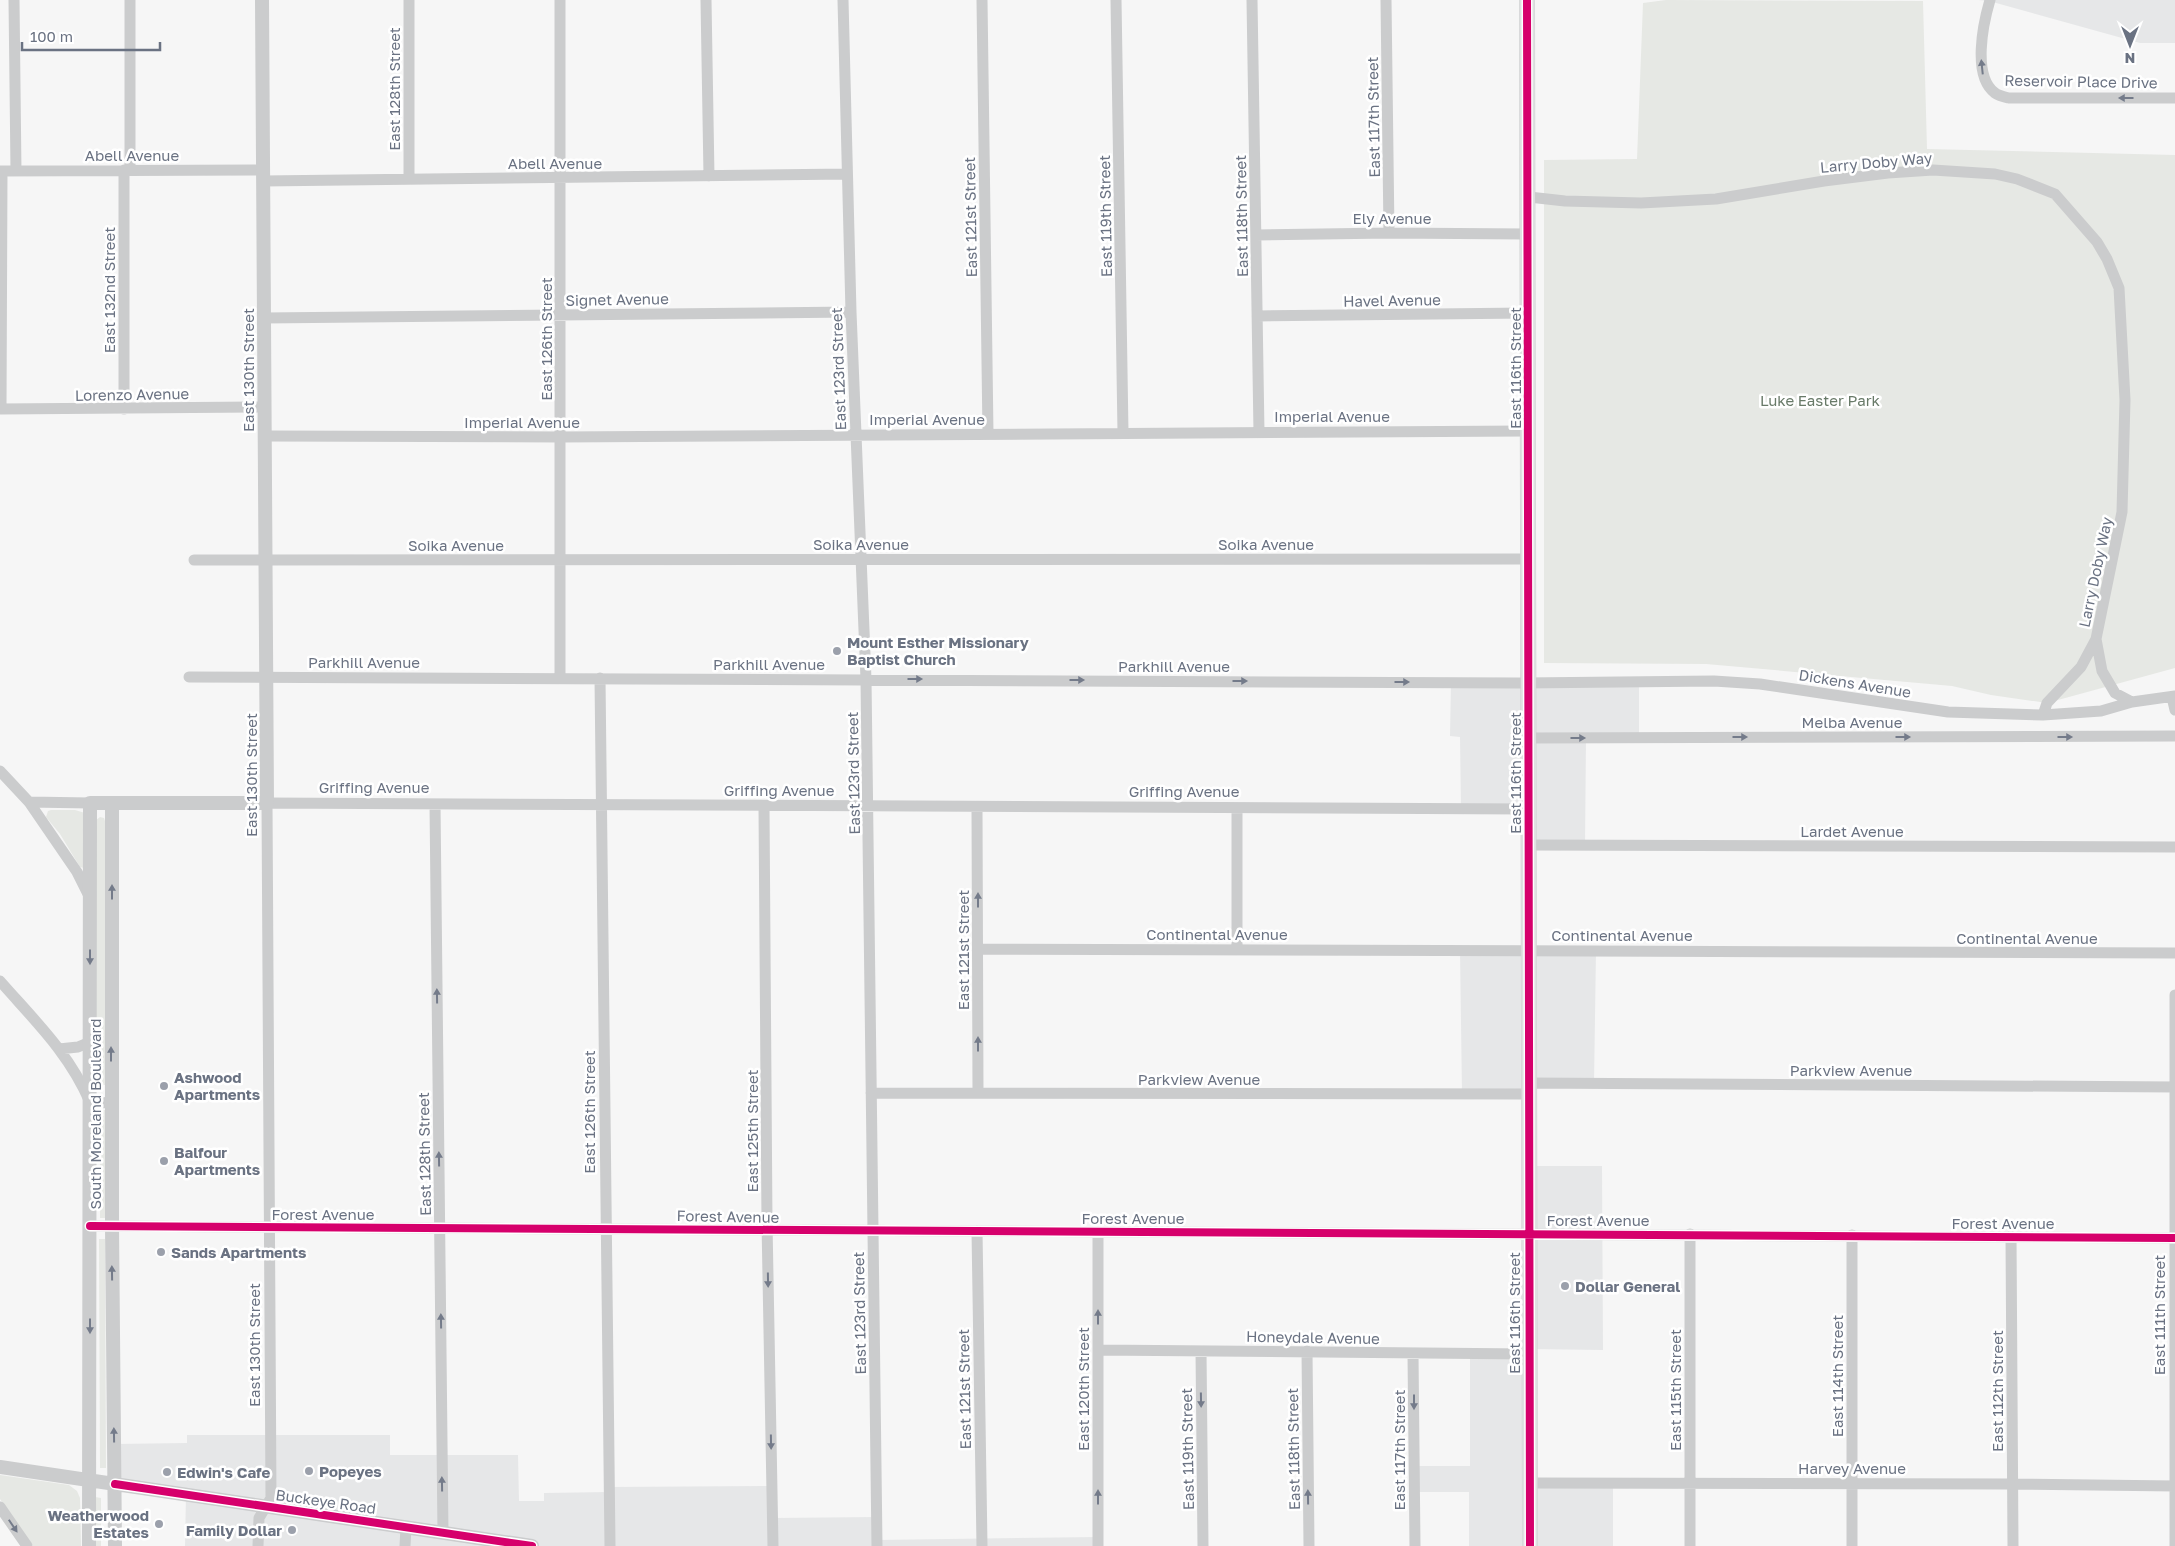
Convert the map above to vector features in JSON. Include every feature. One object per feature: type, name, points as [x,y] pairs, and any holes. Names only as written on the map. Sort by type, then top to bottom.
[{"type":"main road","name":"East 116th Street","points":[[1527,0],[1529,197],[1528,1354],[1530,1546]]},
{"type":"street","points":[[14,0],[16,171]]},
{"type":"street","name":"East 132nd Street","points":[[124,409],[130,0]]},
{"type":"street","name":"East 130th Street","points":[[258,1546],[259,1518],[272,1498],[262,0]]},
{"type":"street","name":"East 128th Street","points":[[410,0],[410,178]]},
{"type":"street","name":"East 126th Street","points":[[560,0],[560,678]]},
{"type":"street","points":[[706,0],[708,176]]},
{"type":"street","name":"East 123rd Street","points":[[843,0],[851,312],[866,679],[877,1546]]},
{"type":"street","name":"East 121st Street","points":[[982,0],[988,434]]},
{"type":"street","name":"East 119th Street","points":[[1116,0],[1123,432]]},
{"type":"street","name":"East 118th Street","points":[[1252,0],[1259,432]]},
{"type":"street","name":"East 117th Street","points":[[1386,0],[1389,233]]},
{"type":"street","name":"Reservoir Place Drive","points":[[1990,0],[1985,15],[1981,62],[1984,80],[1996,94],[2010,98],[2175,98]]},
{"type":"street","name":"Abell Avenue","points":[[1,171],[127,170],[410,178],[847,174]]},
{"type":"street","name":"Larry Doby Way","points":[[1529,197],[1565,201],[1641,203],[1716,199],[1824,181],[1932,170],[1995,174],[2017,179],[2055,194],[2097,242],[2107,259],[2119,288],[2125,400],[2122,512],[2096,639],[2081,667],[2047,703],[2043,715]]},
{"type":"street","points":[[1,171],[1,409]]},
{"type":"street","name":"Ely Avenue","points":[[1256,235],[1389,233],[1529,234]]},
{"type":"street","name":"Signet Avenue","points":[[264,318],[851,312]]},
{"type":"street","name":"Havel Avenue","points":[[1256,316],[1528,313]]},
{"type":"street","name":"Lorenzo Avenue","points":[[1,409],[265,407]]},
{"type":"street","name":"Imperial Avenue","points":[[265,436],[561,437],[1123,432],[1529,431]]},
{"type":"street","name":"Soika Avenue","points":[[194,560],[1528,559]]},
{"type":"street","name":"Larry Doby Way","points":[[2096,639],[2102,671],[2116,693],[2132,702]]},
{"type":"street","name":"Parkhill Avenue","points":[[189,677],[1529,683]]},
{"type":"street","name":"East 126th Street","points":[[600,678],[610,1546]]},
{"type":"street","name":"Dickens Avenue","points":[[1529,683],[1714,681],[1760,684],[1948,712],[2043,715],[2101,712],[2132,702],[2173,696]]},
{"type":"street","points":[[2173,696],[2175,710]]},
{"type":"street","name":"Melba Avenue","points":[[1529,738],[2175,736]]},
{"type":"street","points":[[0,771],[29,802],[77,872],[90,898]]},
{"type":"street","name":"Griffing Avenue","points":[[29,802],[977,808],[1529,809]]},
{"type":"street","name":"South Moreland Boulevard","points":[[89,1546],[90,803]]},
{"type":"street","name":"South Moreland Boulevard","points":[[112,803],[114,1546]]},
{"type":"street","name":"East 128th Street","points":[[434,804],[443,1533]]},
{"type":"street","name":"East 125th Street","points":[[764,806],[767,1231],[773,1546]]},
{"type":"street","name":"East 121st Street","points":[[977,808],[978,1093]]},
{"type":"street","points":[[1237,808],[1237,950]]},
{"type":"street","name":"Lardet Avenue","points":[[1529,845],[2175,847]]},
{"type":"street","name":"Continental Avenue","points":[[978,949],[2175,954]]},
{"type":"street","points":[[0,981],[59,1049],[80,1078],[90,1102],[112,1103]]},
{"type":"street","name":"East 111th Street","points":[[2175,995],[2175,1546]]},
{"type":"street","points":[[59,1049],[78,1047],[90,1042]]},
{"type":"street","name":"Parkview Avenue","points":[[871,1093],[2175,1087]]},
{"type":"street","name":"Forest Avenue","points":[[90,1226],[2175,1238]]},
{"type":"street","name":"East 121st Street","points":[[977,1231],[982,1546]]},
{"type":"street","name":"East 120th Street","points":[[1098,1232],[1098,1546]]},
{"type":"street","name":"East 115th Street","points":[[1690,1234],[1690,1546]]},
{"type":"street","name":"East 114th Street","points":[[1852,1235],[1852,1546]]},
{"type":"street","name":"East 112th Street","points":[[2011,1236],[2013,1546]]},
{"type":"street","name":"Honeydale Avenue","points":[[1098,1350],[1528,1354]]},
{"type":"street","name":"East 119th Street","points":[[1201,1351],[1203,1546]]},
{"type":"street","name":"East 118th Street","points":[[1307,1351],[1309,1546]]},
{"type":"street","name":"East 117th Street","points":[[1413,1354],[1415,1546]]},
{"type":"street","name":"Buckeye Road","points":[[1,1466],[531,1546]]},
{"type":"street","name":"Harvey Avenue","points":[[1529,1482],[2175,1486]]},
{"type":"street","points":[[0,1507],[27,1546]]},
{"type":"street","points":[[405,1546],[406,1527]]},
{"type":"shaded area","points":[[1978,0],[2175,0],[2175,43],[2140,43],[1989,1]]},
{"type":"shaded area","points":[[1451,682],[1639,683],[1639,737],[1586,738],[1585,846],[1529,845],[1529,809],[1461,808],[1460,737],[1450,736]]},
{"type":"shaded area","points":[[1460,950],[1596,950],[1594,1084],[1528,1083],[1528,1094],[1462,1094]]},
{"type":"shaded area","points":[[1528,1166],[1602,1166],[1603,1350],[1528,1349]]},
{"type":"shaded area","points":[[1470,1354],[1528,1354],[1529,1482],[1613,1483],[1613,1546],[1469,1546],[1469,1492],[1414,1492],[1414,1466],[1470,1466]]},
{"type":"shaded area","points":[[187,1435],[390,1435],[390,1455],[518,1455],[519,1501],[544,1501],[544,1493],[609,1492],[609,1487],[772,1486],[773,1518],[876,1517],[877,1540],[1098,1537],[1098,1546],[185,1546],[186,1494],[115,1484],[115,1444],[187,1443]]},
{"type":"green space","name":"Luke Easter Park","points":[[1666,0],[1923,1],[1927,149],[2175,155],[2175,668],[2047,703],[1991,695],[1952,686],[1706,664],[1544,663],[1544,160],[1637,159],[1643,3]]},
{"type":"green space","points":[[75,810],[85,813],[84,868],[80,867],[60,834],[46,817],[48,811]]},
{"type":"green space","points":[[100,817],[104,818],[105,821],[105,1085],[98,1085],[96,1079],[95,821]]},
{"type":"green space","points":[[100,1110],[105,1110],[106,1218],[100,1218]]},
{"type":"green space","points":[[99,1239],[105,1239],[106,1468],[100,1468]]},
{"type":"green space","points":[[0,1475],[69,1485],[77,1491],[80,1498],[81,1546],[33,1546],[0,1499]]},
{"type":"green space","points":[[95,1497],[101,1498],[101,1546],[95,1546]]},
{"type":"cycle path","points":[[1527,0],[1530,1546]]},
{"type":"cycle path","points":[[90,1226],[2175,1238]]},
{"type":"cycle path","points":[[115,1484],[532,1546]]},
{"type":"place","name":"Mount Esther Missionary Baptist Church","points":[[837,651]]},
{"type":"place","name":"Ashwood Apartments","points":[[164,1086]]},
{"type":"place","name":"Balfour Apartments","points":[[164,1161]]},
{"type":"place","name":"Sands Apartments","points":[[161,1252]]},
{"type":"place","name":"Dollar General","points":[[1565,1286]]},
{"type":"place","name":"Popeyes","points":[[309,1471]]},
{"type":"place","name":"Edwin's Cafe","points":[[167,1472]]},
{"type":"place","name":"Weatherwood Estates","points":[[159,1524]]},
{"type":"place","name":"Family Dollar","points":[[292,1530]]}]
